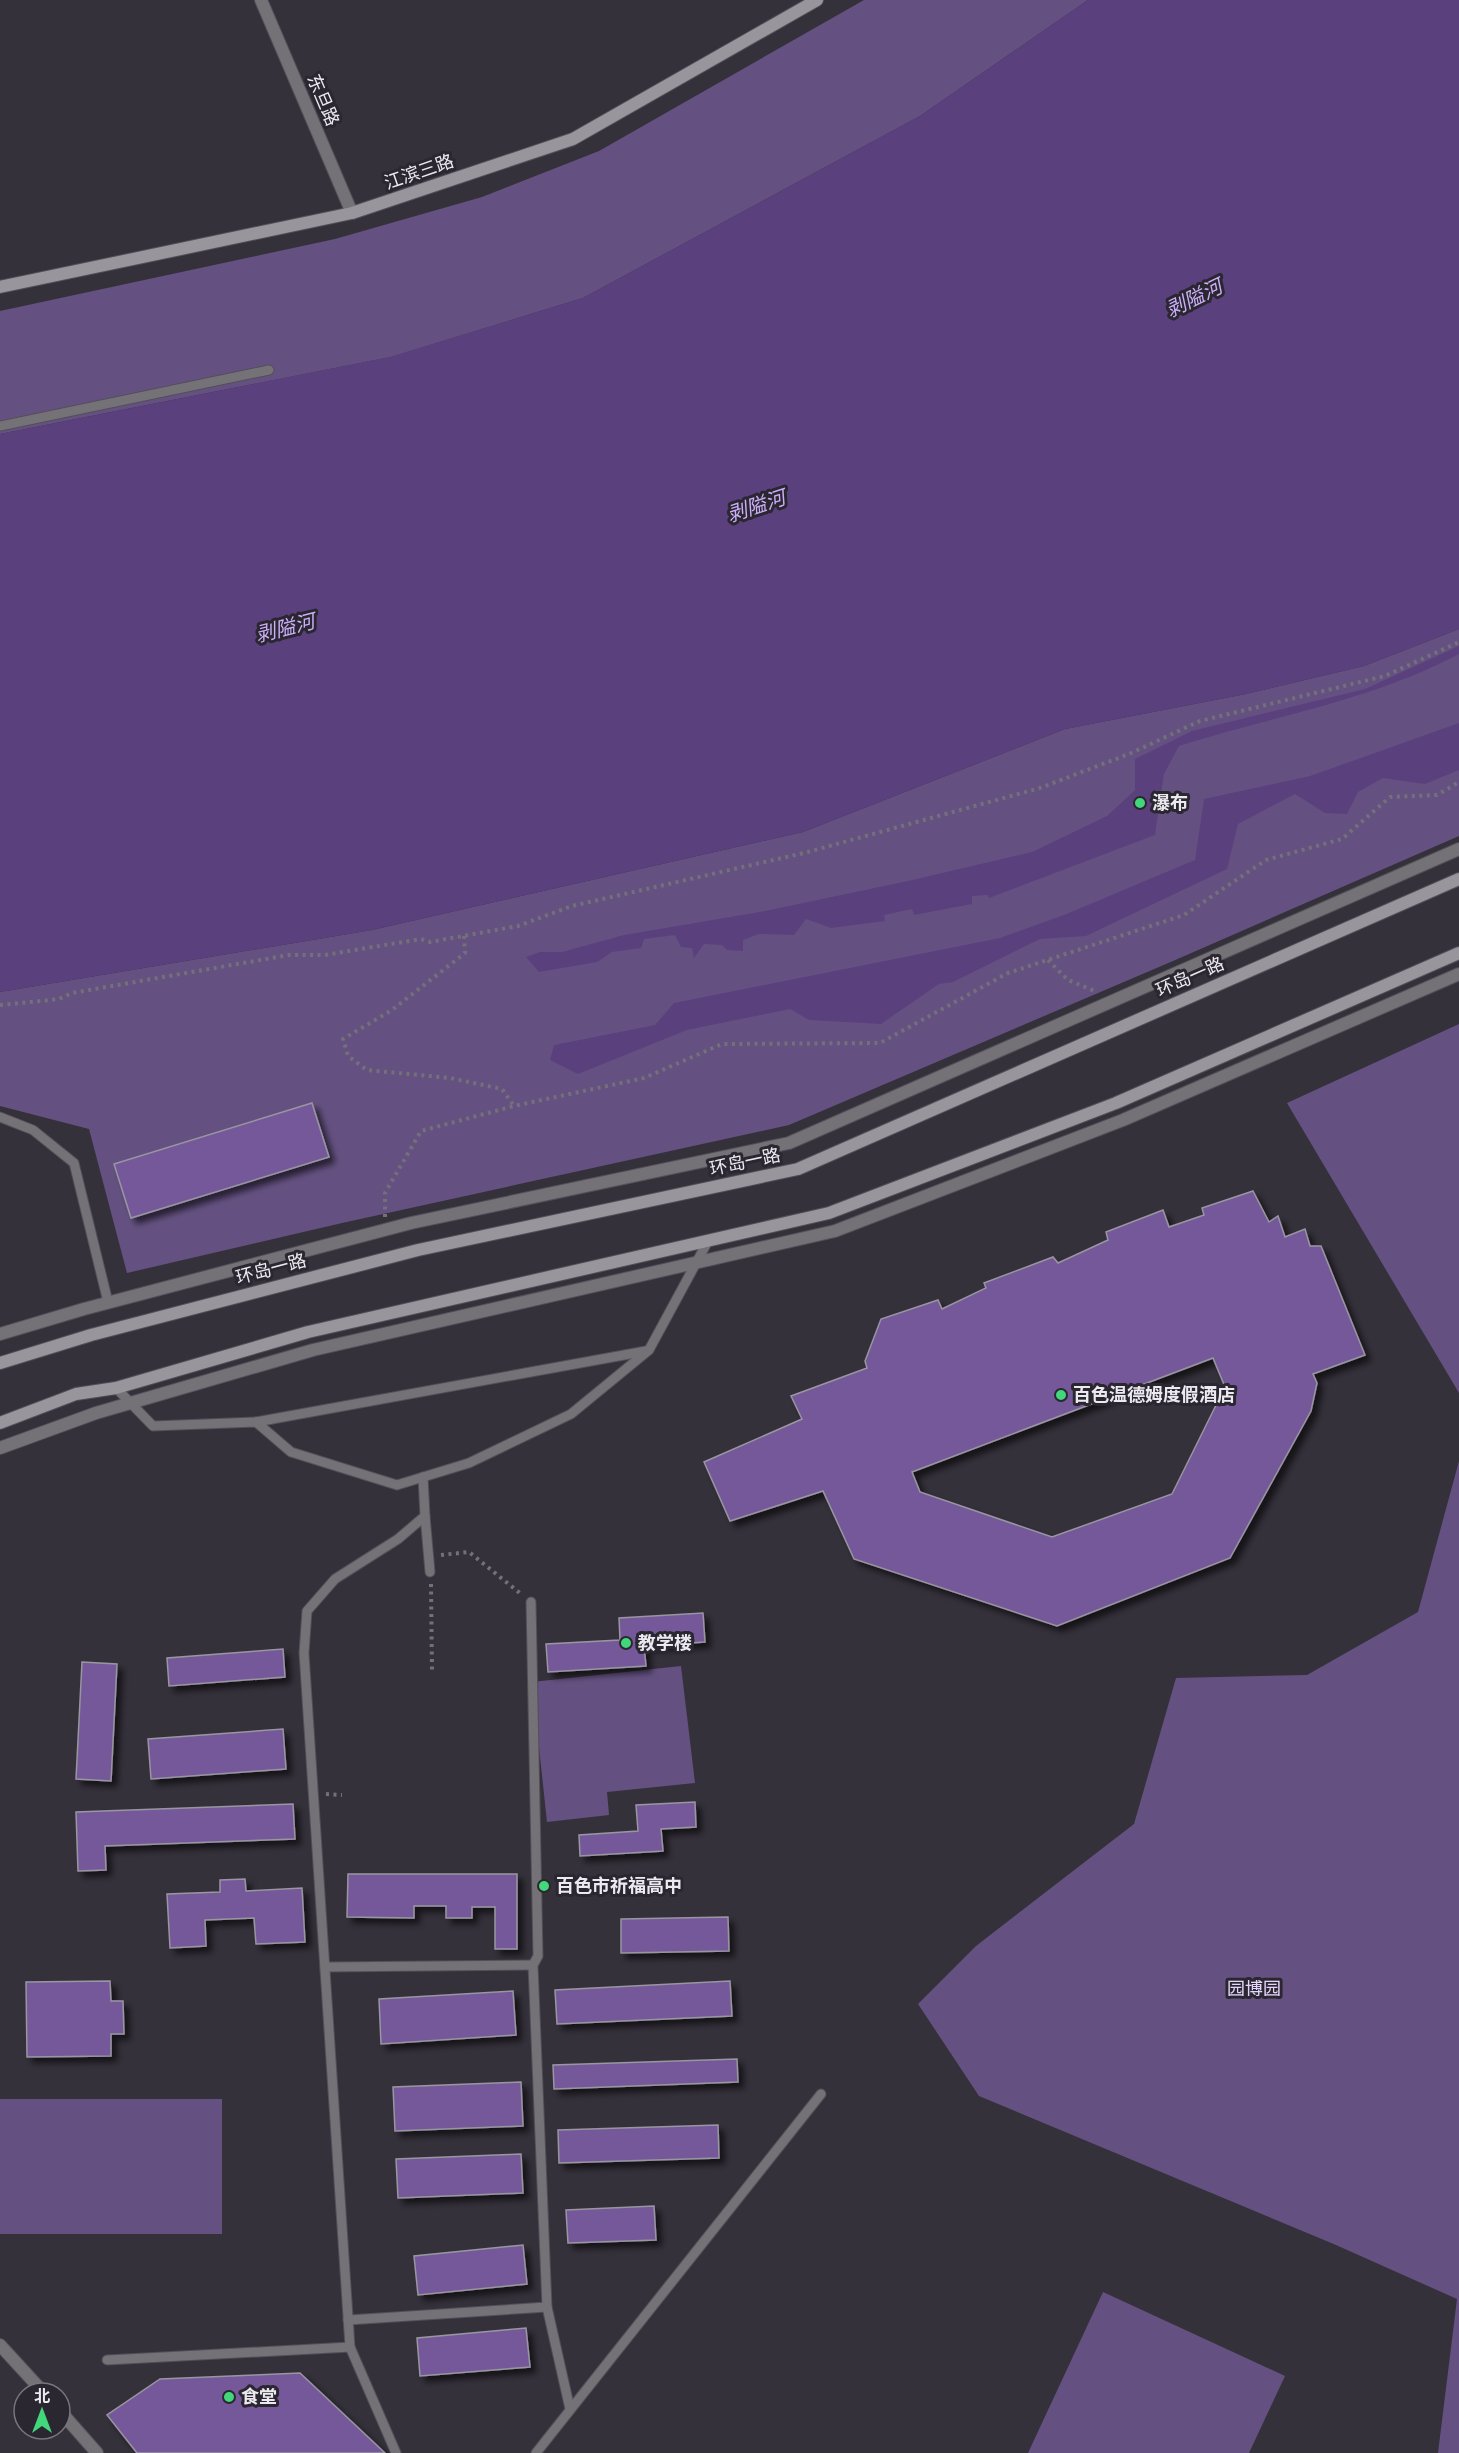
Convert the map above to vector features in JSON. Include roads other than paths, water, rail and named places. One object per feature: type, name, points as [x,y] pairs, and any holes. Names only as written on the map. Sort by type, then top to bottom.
[{"type":"main road","name":"江滨三路","points":[[0,287],[352,213],[573,139],[817,0]]},
{"type":"main road","name":"环岛一路","points":[[0,1363],[91,1335],[417,1250],[798,1169],[1459,879]]},
{"type":"main road","points":[[0,1423],[76,1394],[116,1388],[308,1332],[830,1213],[1116,1102],[1459,954]]},
{"type":"street","name":"东旦路","points":[[261,0],[352,213]]},
{"type":"street","points":[[0,1334],[108,1302],[386,1229],[789,1143],[1459,849]]},
{"type":"street","points":[[0,1448],[129,1403],[312,1350],[835,1231],[1123,1120],[1459,974]]},
{"type":"street","points":[[0,2345],[33,2381]]},
{"type":"street","points":[[72,2425],[97,2453]]},
{"type":"lane","points":[[0,426],[269,370]]},
{"type":"lane","points":[[0,1117],[33,1130],[74,1163],[108,1302]]},
{"type":"lane","points":[[256,1422],[291,1452],[397,1485],[469,1463],[572,1414],[649,1350],[708,1241]]},
{"type":"lane","points":[[116,1388],[153,1426],[256,1422],[649,1350]]},
{"type":"lane","points":[[423,1477],[430,1572]]},
{"type":"lane","points":[[396,2453],[350,2347],[304,1653],[307,1611],[335,1579],[398,1539],[425,1516]]},
{"type":"lane","points":[[531,1602],[538,1956],[533,1965],[547,2307],[570,2409]]},
{"type":"lane","points":[[325,1967],[533,1965]]},
{"type":"lane","points":[[536,2453],[822,2094]]},
{"type":"lane","points":[[348,2320],[547,2307]]},
{"type":"lane","points":[[107,2360],[350,2347]]},
{"type":"water","name":"剥隘河","points":[[1088,0],[1459,0],[1459,629],[1364,666],[1246,694],[1065,729],[803,832],[372,930],[0,992],[0,434],[390,357],[583,298],[920,116]]},
{"type":"water","name":"瀑布","points":[[1459,646],[1459,654],[1391,684],[1179,746],[1164,774],[1155,835],[989,898],[988,895],[972,896],[972,904],[914,915],[912,909],[884,915],[885,921],[831,928],[806,919],[794,935],[759,934],[743,940],[743,951],[727,950],[722,945],[704,944],[694,958],[692,948],[681,947],[675,935],[644,939],[641,948],[612,952],[597,962],[539,972],[526,957],[540,952],[562,952],[624,935],[765,911],[1032,852],[1107,816],[1135,790],[1135,759],[1192,731],[1365,689]]},
{"type":"water","points":[[1459,723],[1459,770],[1425,784],[1383,778],[1358,792],[1347,814],[1325,813],[1295,794],[1238,824],[1227,869],[1086,936],[1040,939],[953,982],[939,984],[881,1024],[809,1020],[790,1009],[687,1030],[578,1074],[550,1060],[554,1045],[655,1025],[674,1003],[1000,938],[1064,915],[1195,860],[1204,799],[1310,776]]},
{"type":"place","name":"瀑布","points":[[1140,803]]},
{"type":"place","name":"百色温德姆度假酒店","points":[[1061,1395]]},
{"type":"place","name":"教学楼","points":[[626,1643]]},
{"type":"place","name":"百色市祈福高中","points":[[544,1886]]},
{"type":"place","name":"食堂","points":[[229,2397]]},
{"type":"park label","name":"园博园","points":[[1254,1989]]}]
